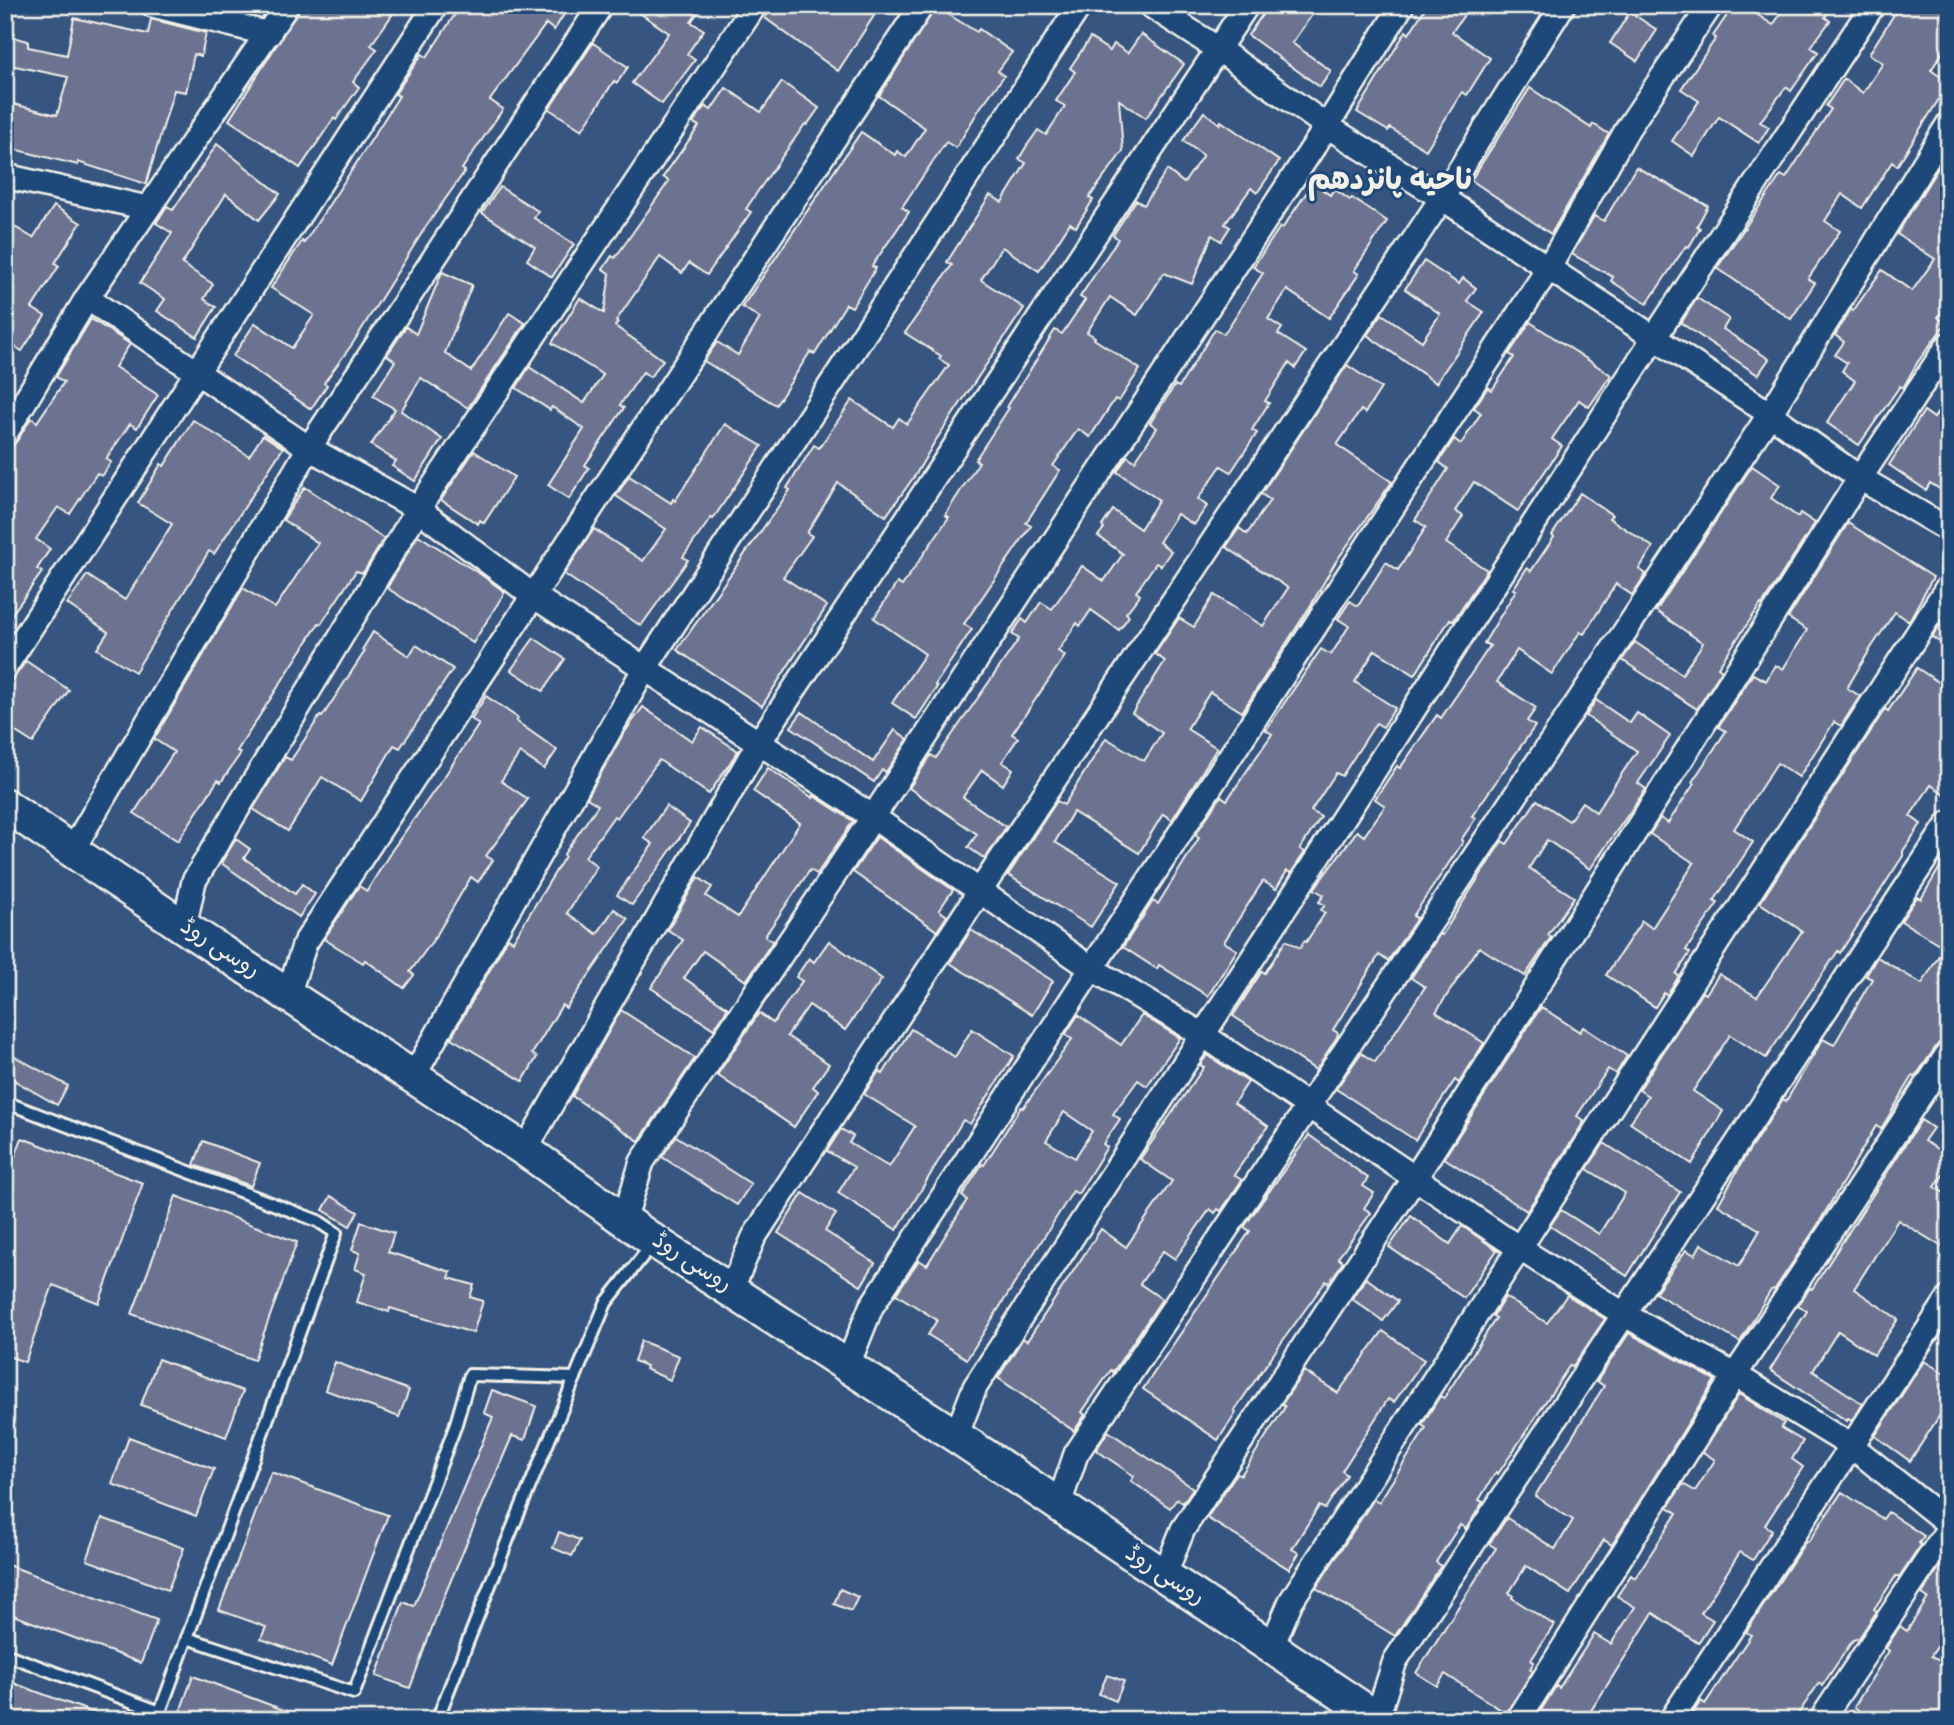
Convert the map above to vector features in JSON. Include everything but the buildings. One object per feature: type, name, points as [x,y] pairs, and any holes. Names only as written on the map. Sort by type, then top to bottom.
[{"type":"main road","name":"روسی روڈ","points":[[5,805],[184,927],[525,1150],[654,1241],[956,1436],[1058,1507],[1378,1719]]},
{"type":"street","points":[[153,5],[270,34]]},
{"type":"street","points":[[5,434],[87,298],[146,208],[288,5]]},
{"type":"street","points":[[5,667],[436,5]]},
{"type":"street","points":[[73,849],[309,448],[601,5]]},
{"type":"street","points":[[184,927],[194,881],[418,509],[755,5]]},
{"type":"street","points":[[288,995],[305,943],[922,5]]},
{"type":"street","points":[[413,1077],[645,668],[1080,5]]},
{"type":"street","points":[[1150,5],[1327,126],[1770,414],[1860,478],[1949,530]]},
{"type":"street","points":[[525,1150],[758,744],[1247,5]]},
{"type":"street","points":[[624,1220],[642,1162],[873,817],[1327,126],[1402,5]]},
{"type":"street","points":[[731,1290],[754,1237],[1441,198],[1563,5]]},
{"type":"street","points":[[847,1367],[871,1307],[1549,269],[1628,128],[1710,5]]},
{"type":"street","points":[[956,1436],[975,1387],[1654,338],[1873,5]]},
{"type":"street","points":[[1058,1507],[1076,1454],[1770,414],[1949,123]]},
{"type":"street","points":[[5,176],[146,208]]},
{"type":"street","points":[[87,298],[309,448],[418,509],[532,595],[873,817],[1091,968],[1203,1035],[1518,1248],[1625,1315],[1735,1375],[1853,1447],[1949,1526],[1821,1720]]},
{"type":"street","points":[[1164,1576],[1183,1529],[1415,1178],[1860,478],[1949,344]]},
{"type":"street","points":[[1271,1648],[1291,1601],[1949,585]]},
{"type":"street","points":[[1378,1719],[1395,1661],[1949,823]]},
{"type":"street","points":[[1518,1720],[1735,1375],[1949,1052]]},
{"type":"street","points":[[1671,1720],[1949,1298]]},
{"type":"lane","points":[[5,1102],[318,1220],[336,1233],[159,1716],[5,1654]]},
{"type":"lane","points":[[437,1720],[510,1534],[606,1303],[654,1241]]},
{"type":"lane","points":[[187,1638],[354,1693],[455,1427],[470,1375],[575,1378]]},
{"type":"district","name":"ناحیه پانزدهم","points":[[1390,183]]}]
